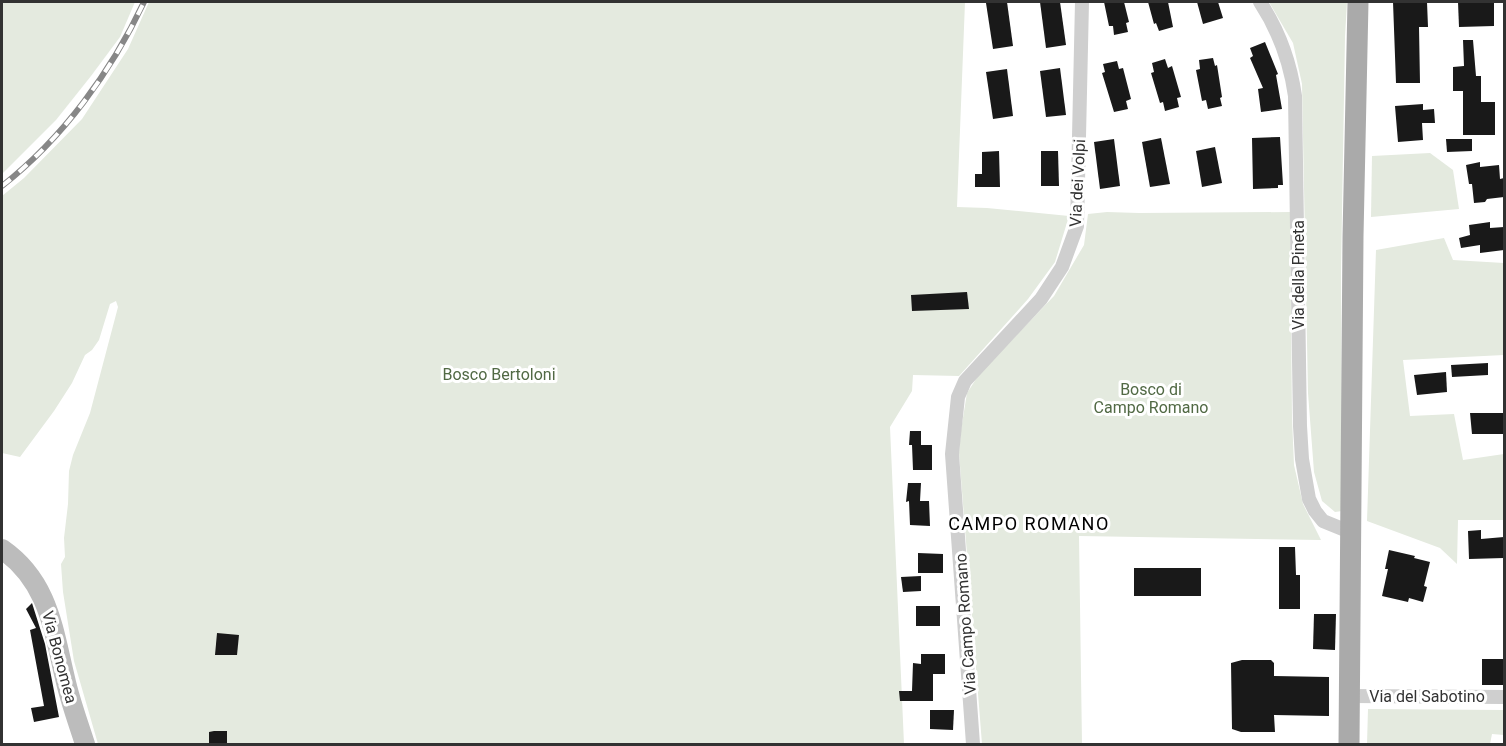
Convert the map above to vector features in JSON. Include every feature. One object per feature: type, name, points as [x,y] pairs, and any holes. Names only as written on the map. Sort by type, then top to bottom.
[{"type":"main road","points":[[1349,744],[1353,225],[1358,2]]},
{"type":"street","name":"Via dei Volpi","points":[[958,397],[965,381],[1046,292],[1062,267],[1077,226],[1082,2]]},
{"type":"street","name":"Via della Pineta","points":[[1260,2],[1271,19],[1283,46],[1295,96],[1300,426],[1305,484],[1315,511],[1323,521],[1350,532]]},
{"type":"street","name":"Via Campo Romano","points":[[958,397],[952,454],[973,744]]},
{"type":"street","name":"Via Bonomea","points":[[2,549],[20,564],[32,579],[50,612],[69,697],[85,744]]},
{"type":"street","name":"Via del Sabotino","points":[[1349,696],[1504,697]]},
{"type":"green space","points":[[2,2],[135,2],[120,37],[91,76],[56,120],[2,174]]},
{"type":"green space","name":"Bosco Bertoloni","points":[[149,2],[965,2],[957,207],[1069,216],[1055,262],[1028,299],[959,376],[913,375],[912,391],[890,427],[904,744],[98,744],[74,661],[61,564],[65,557],[64,538],[69,471],[90,413],[118,307],[116,301],[110,304],[99,340],[85,355],[72,383],[20,457],[2,453],[2,196],[24,178],[82,119],[128,49]]},
{"type":"green space","points":[[1269,2],[1347,2],[1341,272],[1342,511],[1335,512],[1322,501],[1314,472],[1308,393],[1302,84],[1293,43]]},
{"type":"green space","points":[[1430,153],[1453,170],[1459,209],[1371,217],[1372,156]]},
{"type":"green space","name":"Bosco di Campo Romano","points":[[1107,212],[1290,212],[1294,465],[1303,504],[1321,540],[1079,536],[1082,744],[982,744],[959,453],[967,393],[980,373],[1054,296],[1084,245],[1088,214]]},
{"type":"green space","points":[[1444,238],[1453,260],[1504,263],[1504,355],[1403,360],[1410,416],[1454,414],[1463,460],[1504,454],[1504,520],[1458,520],[1457,564],[1440,548],[1367,521],[1376,250]]},
{"type":"green space","points":[[1368,709],[1504,710],[1504,735],[1492,734],[1490,744],[1367,744]]},
{"type":"building","points":[[1007,2],[1013,46],[993,49],[986,3]]},
{"type":"building","points":[[1040,2],[1060,2],[1066,45],[1046,48]]},
{"type":"building","points":[[1104,2],[1124,2],[1129,22],[1126,23],[1128,32],[1114,35],[1113,26],[1109,26]]},
{"type":"building","points":[[1148,2],[1168,2],[1173,27],[1159,31],[1156,23],[1154,24]]},
{"type":"building","points":[[1197,2],[1218,2],[1223,18],[1203,24]]},
{"type":"building","points":[[1393,2],[1427,2],[1428,27],[1419,27],[1420,83],[1396,83]]},
{"type":"building","points":[[1458,2],[1494,2],[1494,26],[1459,27]]},
{"type":"building","points":[[1463,40],[1473,40],[1476,76],[1481,76],[1481,102],[1495,102],[1495,135],[1463,135],[1463,91],[1453,91],[1453,67],[1464,66]]},
{"type":"building","points":[[1265,42],[1278,74],[1276,75],[1282,109],[1261,112],[1258,89],[1263,88],[1250,58],[1253,56],[1250,48]]},
{"type":"building","points":[[1213,58],[1215,66],[1217,65],[1222,106],[1208,109],[1206,100],[1202,101],[1196,70],[1200,69],[1199,60]]},
{"type":"building","points":[[1165,59],[1168,68],[1172,66],[1181,97],[1177,98],[1179,107],[1165,111],[1163,102],[1160,103],[1151,73],[1154,72],[1152,63]]},
{"type":"building","points":[[1117,61],[1119,69],[1123,68],[1131,99],[1126,101],[1128,109],[1114,112],[1102,73],[1105,72],[1103,64]]},
{"type":"building","points":[[1060,68],[1066,115],[1046,117],[1040,71]]},
{"type":"building","points":[[1007,69],[1013,116],[993,119],[986,72]]},
{"type":"building","points":[[1423,104],[1423,110],[1434,109],[1435,123],[1422,123],[1423,140],[1398,142],[1395,106]]},
{"type":"building","points":[[1280,137],[1283,185],[1278,185],[1278,188],[1253,189],[1252,138]]},
{"type":"building","points":[[1161,138],[1170,184],[1150,187],[1142,142]]},
{"type":"building","points":[[1114,139],[1120,186],[1100,189],[1094,142]]},
{"type":"building","points":[[1446,139],[1472,139],[1472,151],[1447,152]]},
{"type":"building","points":[[1215,147],[1222,183],[1202,187],[1196,151]]},
{"type":"building","points":[[999,151],[1000,187],[975,187],[975,174],[982,174],[982,152]]},
{"type":"building","points":[[1041,151],[1058,151],[1059,186],[1041,186]]},
{"type":"building","points":[[1480,162],[1480,167],[1499,165],[1500,179],[1504,178],[1504,197],[1474,203],[1472,184],[1469,184],[1466,165]]},
{"type":"building","points":[[1490,222],[1490,228],[1504,227],[1504,250],[1480,253],[1480,245],[1461,248],[1459,238],[1470,235],[1469,225]]},
{"type":"building","points":[[967,292],[969,309],[912,311],[911,295]]},
{"type":"building","points":[[1488,363],[1488,375],[1452,377],[1451,365]]},
{"type":"building","points":[[1446,372],[1447,392],[1417,395],[1414,375]]},
{"type":"building","points":[[1470,413],[1504,413],[1504,434],[1472,434]]},
{"type":"building","points":[[910,431],[921,431],[921,445],[932,445],[932,470],[913,470],[912,445],[909,445]]},
{"type":"building","points":[[908,483],[921,483],[920,501],[929,501],[930,526],[910,525],[909,501],[906,502]]},
{"type":"building","points":[[1481,530],[1481,539],[1504,537],[1504,558],[1469,559],[1468,531]]},
{"type":"building","points":[[1279,547],[1295,547],[1296,575],[1300,575],[1300,609],[1279,609]]},
{"type":"building","points":[[1389,550],[1430,562],[1423,602],[1409,598],[1408,602],[1382,596],[1388,569],[1385,569]]},
{"type":"building","points":[[918,553],[943,554],[943,573],[918,573]]},
{"type":"building","points":[[1134,568],[1201,568],[1201,596],[1134,596]]},
{"type":"building","points":[[921,576],[921,591],[903,592],[901,577]]},
{"type":"building","points":[[32,603],[45,644],[59,717],[34,722],[31,708],[44,706],[30,630],[36,628],[26,609]]},
{"type":"building","points":[[916,606],[940,606],[940,626],[916,626]]},
{"type":"building","points":[[1314,614],[1336,614],[1335,650],[1313,649]]},
{"type":"building","points":[[217,633],[239,635],[237,655],[215,655]]},
{"type":"building","points":[[921,654],[945,654],[945,674],[933,674],[933,701],[900,701],[899,691],[912,691],[913,663],[921,664]]},
{"type":"building","points":[[1482,659],[1504,659],[1504,685],[1482,685]]},
{"type":"building","points":[[1242,660],[1271,660],[1274,663],[1274,676],[1329,677],[1329,716],[1274,715],[1275,732],[1241,732],[1232,729],[1231,663]]},
{"type":"building","points":[[930,710],[954,710],[953,730],[930,729]]},
{"type":"building","points":[[227,731],[227,744],[209,744],[209,732]]},
{"type":"railway","points":[[2,186],[45,147],[84,102],[116,54],[144,2]]},
{"type":"district","name":"CAMPO ROMANO","points":[[1029,524]]}]
